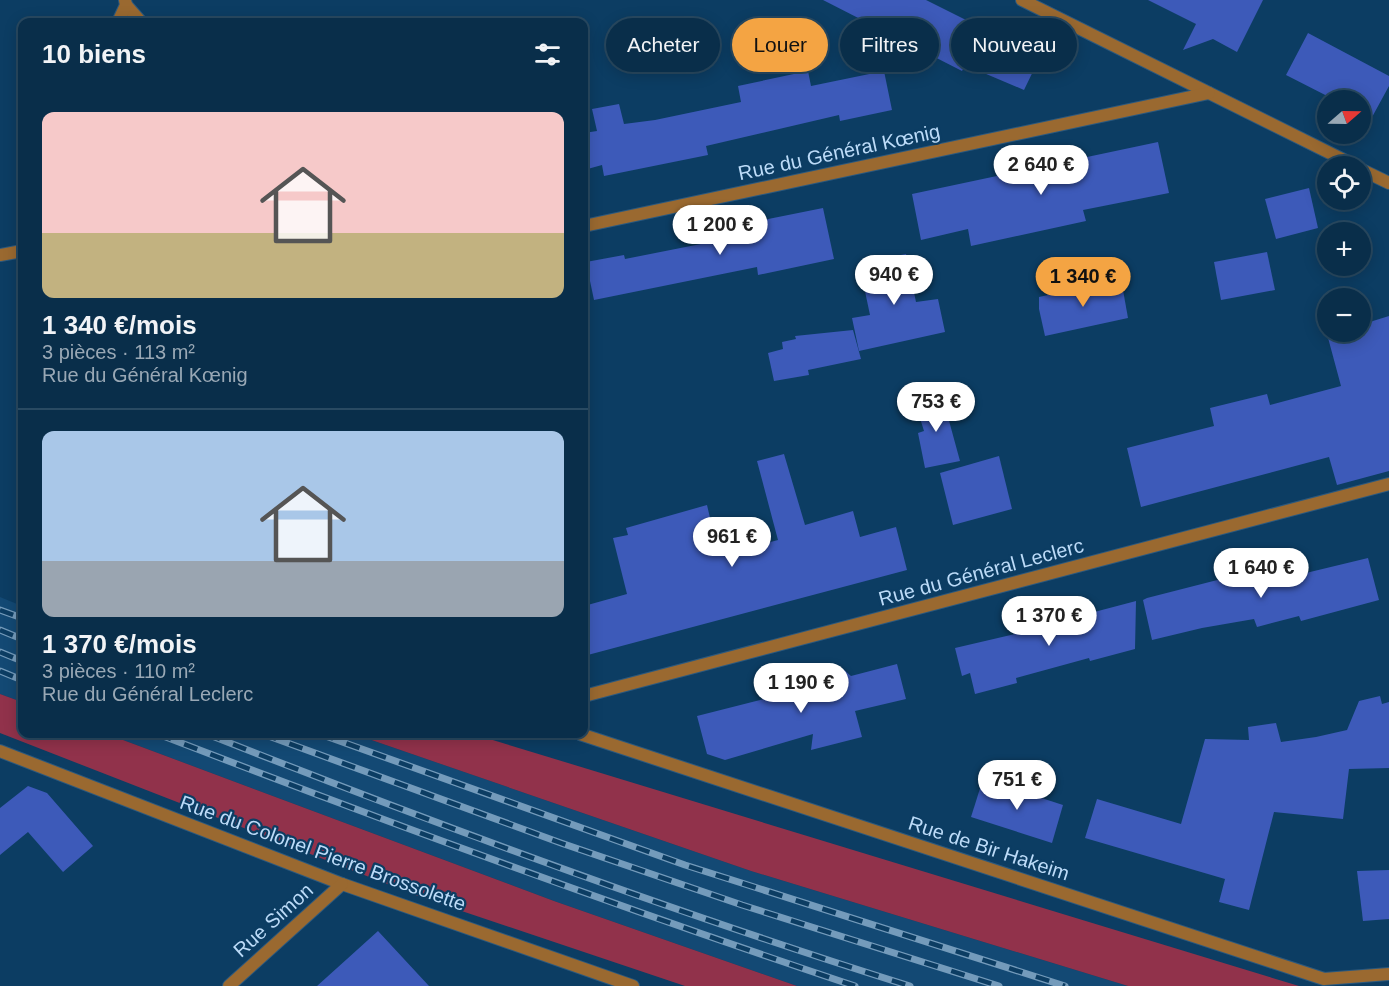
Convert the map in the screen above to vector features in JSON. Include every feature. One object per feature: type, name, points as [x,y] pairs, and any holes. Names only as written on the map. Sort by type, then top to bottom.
[{"type":"street","points":[[1022,0],[1336,156]]},
{"type":"street","points":[[119,18],[125,2]]},
{"type":"street","points":[[125,2],[138,18]]},
{"type":"street","name":"Rue du Général Kœnig","points":[[588,225],[1209,93]]},
{"type":"street","points":[[1371,174],[1389,183]]},
{"type":"street","points":[[0,255],[18,252]]},
{"type":"street","name":"Rue du Général Leclerc","points":[[588,695],[1389,484]]},
{"type":"street","name":"Rue de Bir Hakeim","points":[[588,737],[1324,979],[1389,974]]},
{"type":"street","name":"Rue du Colonel Pierre Brossolette","points":[[0,751],[342,884],[630,985]]},
{"type":"street","name":"Rue Simon","points":[[229,986],[342,884]]},
{"type":"shaded area","points":[[0,597],[18,604],[18,701],[0,694]]},
{"type":"shaded area","points":[[0,694],[18,701],[18,738],[118,738],[554,901],[797,986],[685,986],[423,898],[0,733]]},
{"type":"shaded area","points":[[118,738],[366,738],[751,871],[1128,986],[797,986],[554,901]]},
{"type":"shaded area","points":[[366,738],[486,738],[1299,986],[1128,986],[751,871]]},
{"type":"building","points":[[823,0],[926,0],[962,18],[951,18],[951,65],[939,59],[939,18],[858,18]]},
{"type":"building","points":[[1148,0],[1263,0],[1237,52],[1213,39],[1183,50],[1196,24]]},
{"type":"building","points":[[1308,33],[1389,76],[1389,86],[1371,119],[1371,90],[1317,91],[1286,75]]},
{"type":"building","points":[[803,72],[808,72],[811,86],[884,72],[892,110],[840,121],[839,115],[706,146],[708,155],[604,176],[602,165],[588,169],[588,132],[597,131],[592,109],[619,104],[624,124],[741,102],[738,86]]},
{"type":"building","points":[[982,72],[1033,72],[1024,90]]},
{"type":"building","points":[[1158,142],[1169,193],[1083,210],[1086,221],[971,246],[968,229],[921,240],[912,194]]},
{"type":"building","points":[[1309,188],[1317,228],[1276,239],[1265,199]]},
{"type":"building","points":[[823,208],[834,259],[758,275],[757,267],[594,300],[588,262],[624,255],[625,259],[736,237],[734,226]]},
{"type":"building","points":[[1267,252],[1275,290],[1221,300],[1214,262]]},
{"type":"building","points":[[906,254],[916,302],[938,299],[945,332],[859,351],[852,318],[870,315],[859,263]]},
{"type":"building","points":[[1121,279],[1128,318],[1045,336],[1039,309],[1039,297]]},
{"type":"building","points":[[1389,316],[1389,471],[1337,485],[1329,457],[1141,507],[1127,448],[1214,426],[1210,408],[1267,394],[1270,405],[1341,386],[1329,342],[1371,342],[1371,322]]},
{"type":"building","points":[[853,330],[861,359],[808,370],[809,375],[774,381],[768,353],[783,349],[782,342],[796,339],[795,336]]},
{"type":"building","points":[[942,395],[960,461],[925,468],[918,433],[924,431],[915,402]]},
{"type":"building","points":[[784,454],[805,525],[853,511],[860,537],[896,527],[907,570],[588,655],[588,605],[627,594],[613,538],[628,535],[626,528],[707,505],[719,556],[778,540],[757,461]]},
{"type":"building","points":[[999,456],[1012,509],[953,525],[940,473]]},
{"type":"building","points":[[1368,558],[1379,600],[1301,621],[1299,616],[1257,627],[1254,619],[1152,640],[1143,600],[1147,598],[1276,565],[1281,579]]},
{"type":"building","points":[[1136,601],[1135,649],[1090,661],[1089,658],[1016,678],[1017,683],[975,694],[970,673],[962,676],[955,648],[1015,634],[1014,632],[1082,613],[1083,615]]},
{"type":"building","points":[[897,664],[906,699],[855,711],[862,737],[811,750],[813,734],[725,760],[707,754],[697,716],[815,686],[826,672],[843,669],[851,676]]},
{"type":"building","points":[[1380,696],[1382,704],[1389,702],[1389,768],[1349,769],[1343,819],[1274,812],[1249,910],[1219,902],[1225,879],[1085,838],[1097,799],[1181,824],[1205,739],[1249,740],[1248,727],[1276,723],[1281,742],[1347,730],[1359,701]]},
{"type":"building","points":[[983,779],[1063,805],[1052,843],[971,817]]},
{"type":"building","points":[[28,786],[47,793],[93,846],[63,872],[28,832],[0,855],[0,808]]},
{"type":"building","points":[[1389,870],[1389,919],[1363,921],[1357,871]]},
{"type":"building","points":[[378,931],[429,986],[317,986],[347,959]]},
{"type":"railway","points":[[0,610],[18,617]]},
{"type":"railway","points":[[0,630],[18,637]]},
{"type":"railway","points":[[0,652],[18,659]]},
{"type":"railway","points":[[0,671],[18,678]]},
{"type":"railway","points":[[168,738],[505,864],[855,986]]},
{"type":"railway","points":[[217,738],[644,898],[910,986]]},
{"type":"railway","points":[[274,738],[561,843],[742,905],[999,986]]},
{"type":"railway","points":[[331,738],[685,865],[1065,986]]}]
